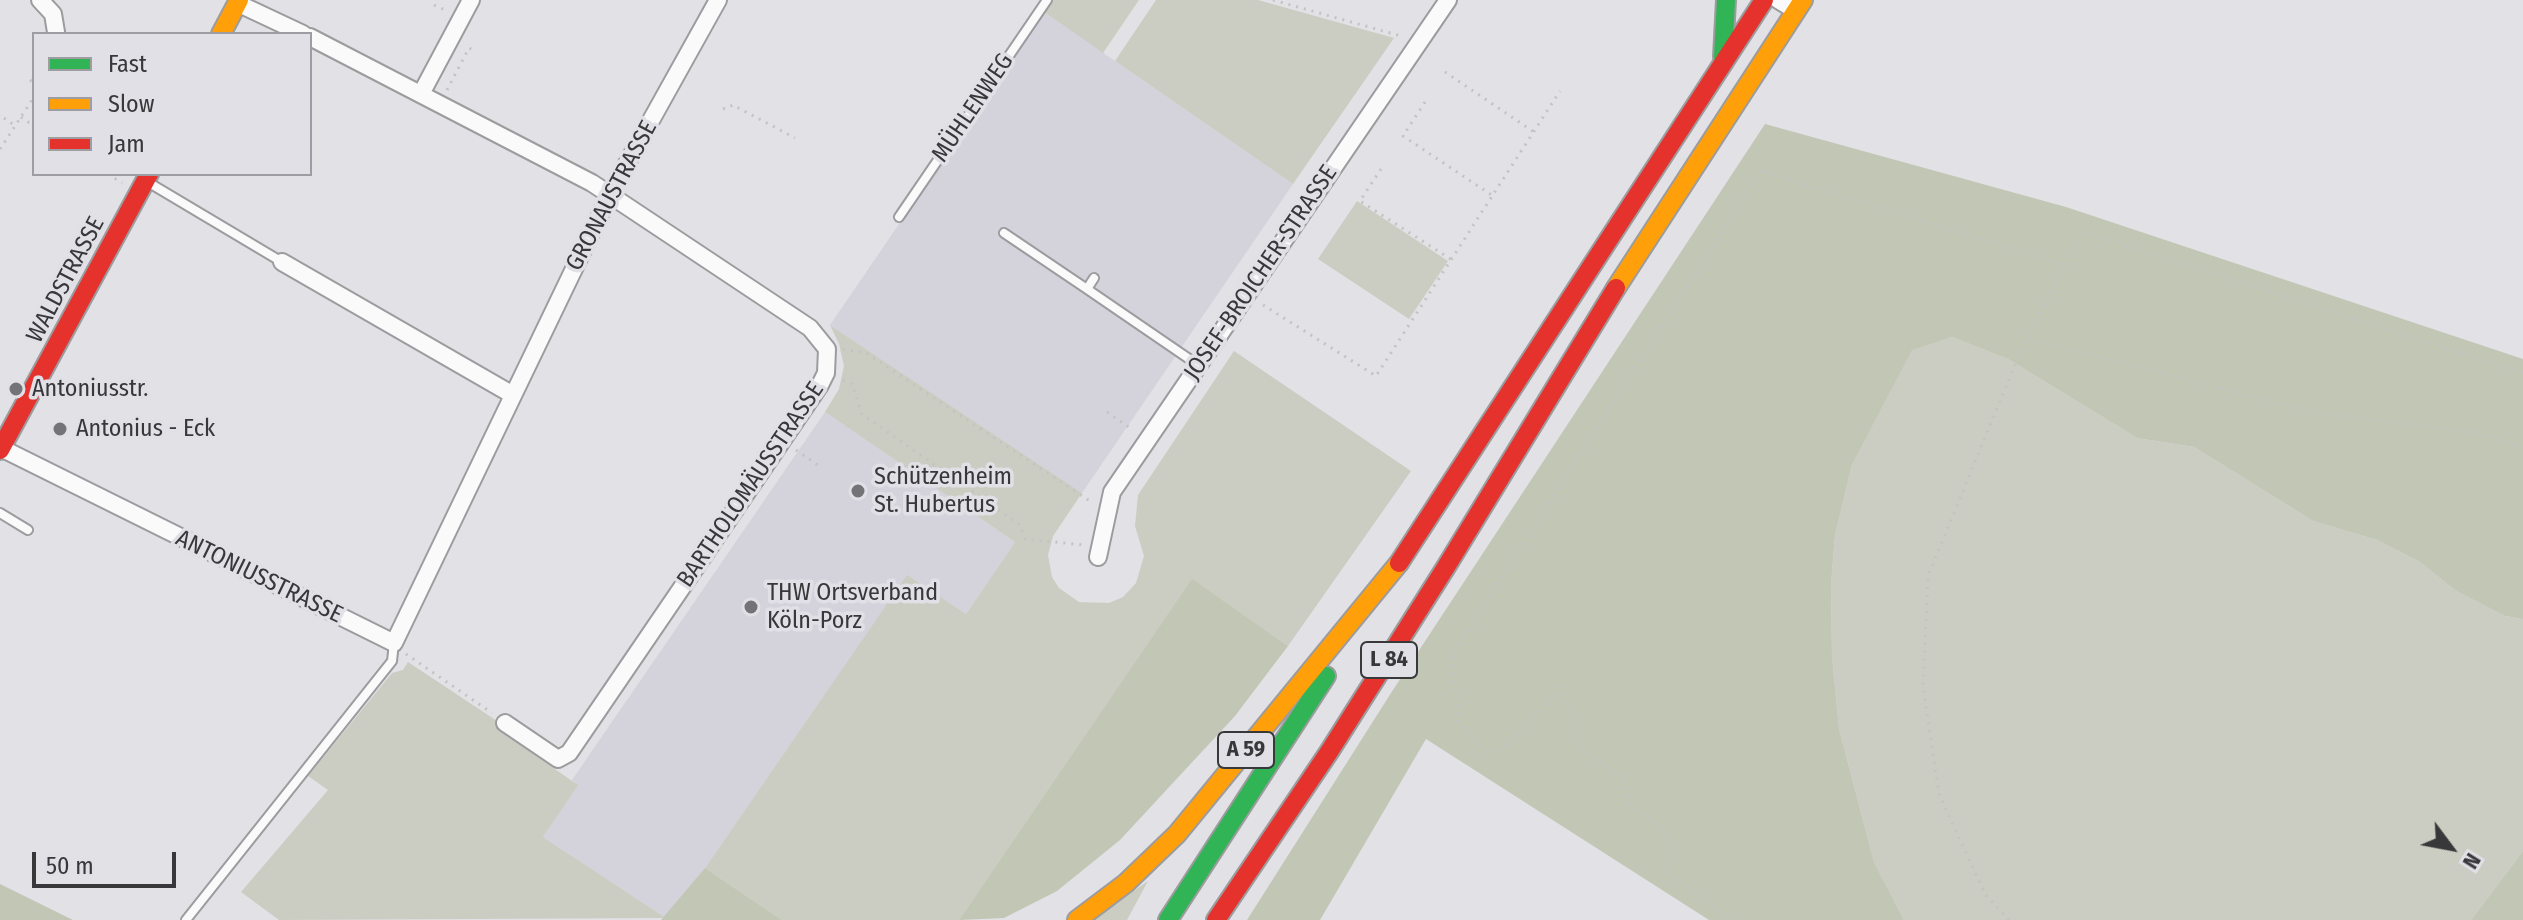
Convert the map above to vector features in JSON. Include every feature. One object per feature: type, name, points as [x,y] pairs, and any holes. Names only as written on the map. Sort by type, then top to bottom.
[{"type":"main road","points":[[1721,66],[1727,28],[1726,0]]},
{"type":"main road","name":"L 84","points":[[1168,920],[1764,0]]},
{"type":"main road","points":[[222,32],[238,1]]},
{"type":"main road","name":"L 84","points":[[1216,920],[1233,899],[1446,567],[1589,330],[1799,5]]},
{"type":"main road","name":"WALDSTRASSE","points":[[1,449],[147,177]]},
{"type":"main road","name":"A 59","points":[[1077,920],[1117,891],[1177,834],[1399,563]]},
{"type":"main road","points":[[1224,920],[1233,899]]},
{"type":"street","points":[[40,0],[53,14],[56,32]]},
{"type":"street","points":[[421,94],[471,0]]},
{"type":"street","name":"GRONAUSTRASSE","points":[[394,643],[610,194],[718,0]]},
{"type":"street","name":"JOSEF-BROICHER-STRASSE","points":[[1099,552],[1112,492],[1448,0]]},
{"type":"street","points":[[1778,0],[1799,5]]},
{"type":"street","points":[[238,1],[299,32]]},
{"type":"street","name":"BARTHOLOMÄUSSTRASSE","points":[[312,38],[610,194],[810,328],[828,351],[826,373],[569,753],[558,759],[505,723]]},
{"type":"street","points":[[282,262],[513,395]]},
{"type":"street","name":"ANTONIUSSTRASSE","points":[[1,449],[394,643]]},
{"type":"lane","name":"MÜHLENWEG","points":[[899,217],[1047,0]]},
{"type":"lane","points":[[147,177],[282,262]]},
{"type":"lane","points":[[1004,233],[1198,365]]},
{"type":"lane","points":[[1087,289],[1094,278]]},
{"type":"lane","points":[[0,513],[28,530]]},
{"type":"lane","points":[[186,920],[392,661],[394,643]]},
{"type":"path","points":[[1273,0],[1420,41]]},
{"type":"path","points":[[439,104],[469,48],[473,50]]},
{"type":"path","points":[[1445,72],[1534,132]]},
{"type":"path","points":[[1246,294],[1376,376],[1560,91]]},
{"type":"path","points":[[0,149],[32,100]]},
{"type":"path","points":[[1425,102],[1403,136],[1493,196]]},
{"type":"path","points":[[723,109],[733,105],[795,138]]},
{"type":"path","points":[[21,117],[32,125]]},
{"type":"path","points":[[4,118],[15,126]]},
{"type":"path","points":[[1381,169],[1360,201],[1452,260]]},
{"type":"path","points":[[1732,920],[1666,872],[1667,831],[1629,804],[1623,777],[1579,748],[1562,687],[1506,747],[1485,752],[1459,721],[1451,657],[1761,171],[2066,265]]},
{"type":"path","points":[[2009,920],[1985,894],[1939,794],[1923,687],[1928,576],[2026,338],[2084,232],[2523,373]]},
{"type":"path","points":[[2026,338],[2318,413],[2468,431],[2523,447]]},
{"type":"path","points":[[828,351],[866,353],[1107,513]]},
{"type":"path","points":[[826,373],[852,384],[862,414],[1020,525],[1025,539],[1099,552]]},
{"type":"path","points":[[1107,412],[1147,439]]},
{"type":"path","points":[[782,441],[822,468]]},
{"type":"path","points":[[394,643],[415,662],[505,723]]},
{"type":"shaded area","points":[[1052,0],[1139,0],[1103,53],[1044,12]]},
{"type":"shaded area","points":[[1156,0],[1258,0],[1394,38],[1293,184],[1115,61]]},
{"type":"shaded area","points":[[1044,12],[1293,184],[1082,493],[830,325]]},
{"type":"shaded area","points":[[1357,201],[1448,261],[1409,319],[1318,259]]},
{"type":"shaded area","points":[[830,325],[1082,493],[1053,536],[1048,555],[1052,577],[1059,588],[1079,602],[1109,603],[1123,597],[1136,583],[1144,556],[1135,526],[1138,495],[1234,351],[1411,471],[1288,646],[1192,580],[959,920],[782,920],[705,868],[907,575],[966,614],[1015,542],[825,412],[839,389],[844,366]]},
{"type":"shaded area","points":[[1952,337],[2008,359],[2137,438],[2194,447],[2313,521],[2377,540],[2420,562],[2456,591],[2505,616],[2523,619],[2523,851],[2471,920],[1904,920],[1874,862],[1839,729],[1832,656],[1831,585],[1835,535],[1852,465],[1912,349]]},
{"type":"shaded area","points":[[825,412],[1015,542],[966,614],[907,576],[705,868],[666,918],[543,837],[577,785],[572,780]]},
{"type":"shaded area","points":[[408,662],[497,721],[501,732],[578,785],[543,837],[666,918],[279,920],[241,892],[328,790],[308,776],[392,673],[403,670]]},
{"type":"shaded area","points":[[1148,881],[1127,920],[1091,920]]},
{"type":"green space","points":[[1765,124],[2066,207],[2523,359],[2523,619],[2505,616],[2456,591],[2420,562],[2377,540],[2313,521],[2194,447],[2137,438],[2008,359],[1952,337],[1912,350],[1852,465],[1835,535],[1831,585],[1832,656],[1839,729],[1874,862],[1904,920],[1709,920],[1426,739],[1320,920],[1247,920],[1391,693]]},
{"type":"green space","points":[[1192,579],[1288,646],[1235,716],[1120,840],[1057,891],[1004,918],[959,920]]},
{"type":"green space","points":[[2523,851],[2523,920],[2471,920]]},
{"type":"green space","points":[[705,868],[782,920],[661,920]]},
{"type":"green space","points":[[0,884],[73,920],[0,920]]},
{"type":"traffic: fast","points":[[1723,57],[1726,0]]},
{"type":"traffic: fast","points":[[1168,920],[1326,676]]},
{"type":"traffic: slow","points":[[222,32],[239,0]]},
{"type":"traffic: slow","points":[[1616,288],[1803,0]]},
{"type":"traffic: slow","points":[[1077,920],[1126,883],[1177,834],[1399,563]]},
{"type":"traffic: jam","points":[[1399,563],[1764,0]]},
{"type":"traffic: jam","points":[[0,450],[148,176]]},
{"type":"traffic: jam","points":[[1446,567],[1616,288]]},
{"type":"traffic: jam","points":[[1216,920],[1329,752],[1446,567]]},
{"type":"place","name":"Antoniusstr.","points":[[16,389]]},
{"type":"place","name":"Antonius - Eck","points":[[60,429]]},
{"type":"place","name":"Schützenheim St. Hubertus","points":[[858,491]]},
{"type":"place","name":"THW Ortsverband Köln-Porz","points":[[751,607]]}]
